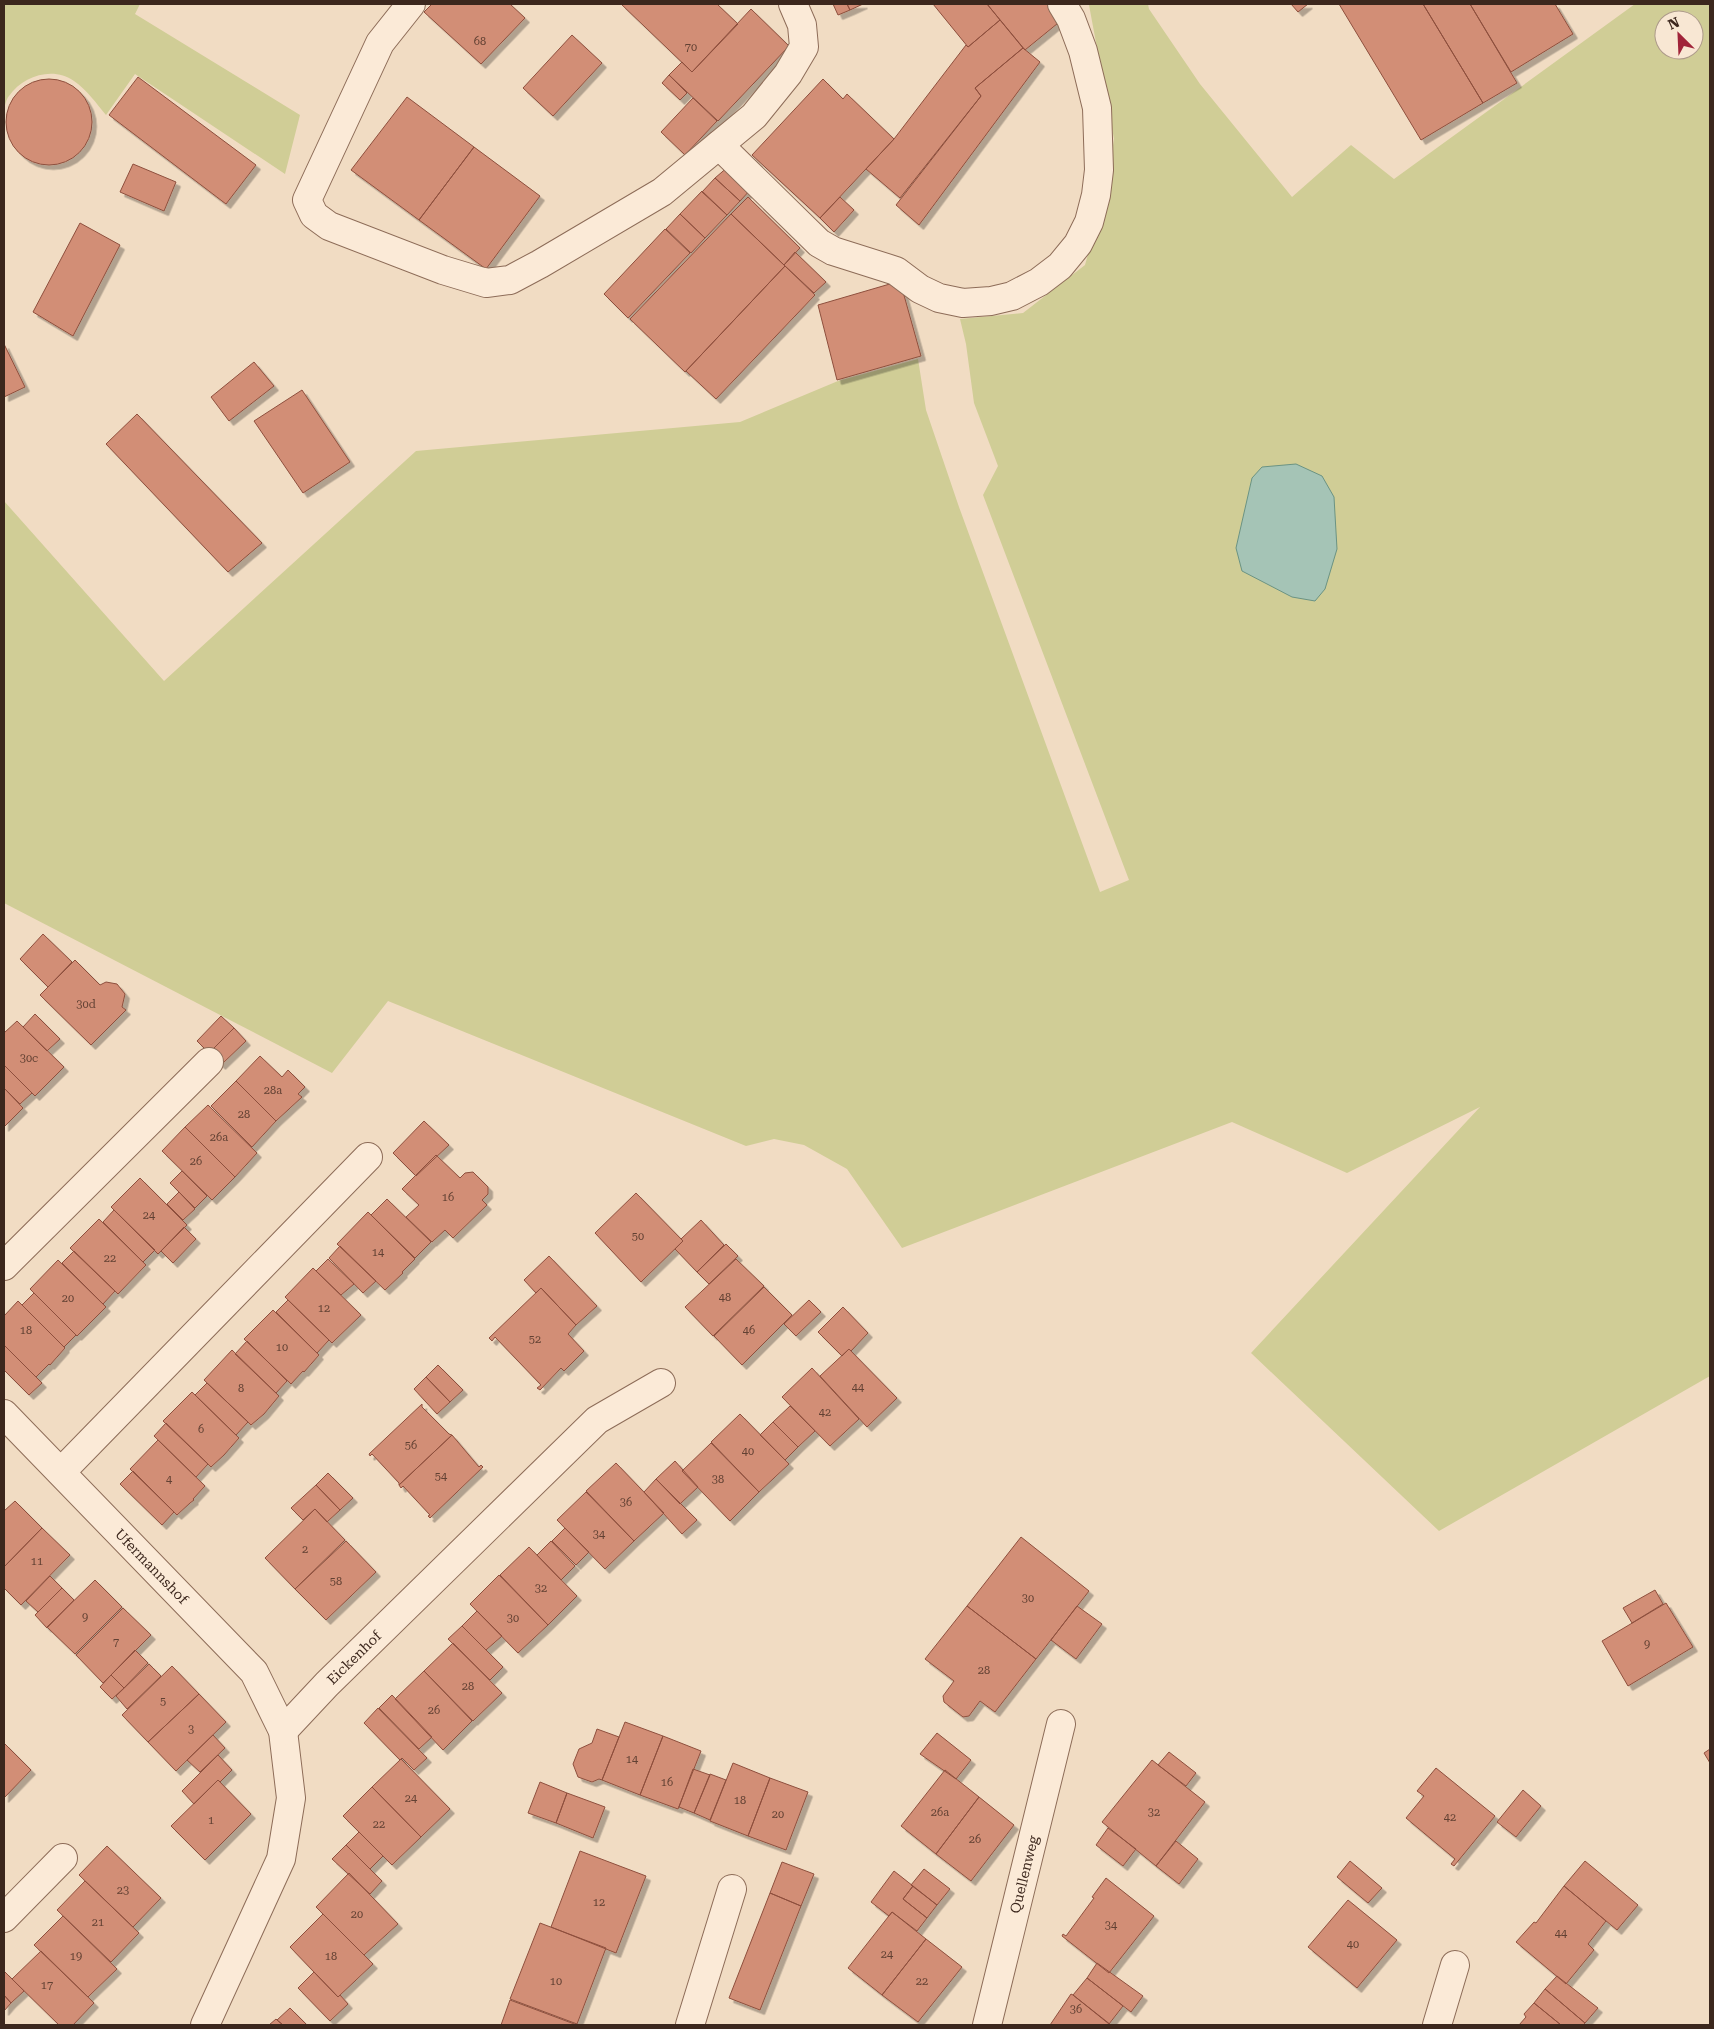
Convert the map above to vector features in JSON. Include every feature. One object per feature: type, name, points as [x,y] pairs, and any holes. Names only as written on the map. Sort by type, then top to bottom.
[{"type":"street","points":[[410,4],[380,43],[308,200],[314,215],[328,226],[443,270],[486,283],[510,280],[662,192],[754,116],[788,74],[804,47],[802,25],[793,4]]},
{"type":"street","points":[[720,144],[819,243],[833,251],[896,271],[920,289],[939,298],[963,303],[991,301],[1012,296],[1039,282],[1053,271],[1078,244],[1089,222],[1096,195],[1099,170],[1097,108],[1082,50],[1071,19],[1062,4]]},
{"type":"street","points":[[4,1266],[209,1062]]},
{"type":"street","points":[[61,1472],[368,1157]]},
{"type":"street","name":"Eickenhof","points":[[283,1731],[327,1684],[597,1420],[661,1383]]},
{"type":"street","name":"Ufermannshof","points":[[4,1414],[254,1672],[283,1731]]},
{"type":"street","name":"Quellenweg","points":[[988,2025],[1060,1724]]},
{"type":"street","points":[[205,2025],[281,1859],[291,1798],[283,1731]]},
{"type":"street","points":[[4,1918],[64,1858]]},
{"type":"street","points":[[690,2025],[732,1889]]},
{"type":"street","points":[[1437,2025],[1455,1965]]},
{"type":"shaded area","points":[[4,4],[140,4],[135,14],[300,115],[285,174],[135,74],[106,115],[79,85],[57,74],[39,75],[22,83],[8,97],[4,110]]},
{"type":"shaded area","points":[[1091,4],[1148,4],[1149,9],[1200,84],[1292,197],[1351,145],[1394,179],[1635,4],[1710,4],[1710,1376],[1439,1531],[1251,1353],[1480,1107],[1347,1173],[1232,1122],[902,1248],[847,1169],[804,1145],[774,1139],[746,1146],[388,1001],[332,1073],[4,903],[4,501],[164,681],[416,451],[740,422],[838,381],[918,359],[926,410],[959,507],[1100,892],[1129,880],[983,495],[998,466],[974,403],[966,344],[960,319],[1023,313],[1085,265],[1105,194],[1114,139],[1089,5]]},
{"type":"shaded area","points":[[1296,464],[1322,476],[1334,497],[1337,549],[1325,589],[1315,601],[1292,597],[1242,571],[1236,548],[1252,478],[1262,467]]},
{"type":"building","points":[[432,4],[510,4],[525,18],[481,64],[424,12]]},
{"type":"building","points":[[621,4],[717,4],[738,24],[692,72]]},
{"type":"building","points":[[833,4],[847,4],[850,10],[838,15]]},
{"type":"building","points":[[847,4],[863,4],[850,10]]},
{"type":"building","points":[[933,4],[987,4],[1000,20],[968,47]]},
{"type":"building","points":[[987,4],[1050,4],[1063,19],[1025,50]]},
{"type":"building","points":[[1291,4],[1308,4],[1298,12]]},
{"type":"building","points":[[1339,4],[1423,4],[1483,103],[1421,140]]},
{"type":"building","points":[[1423,4],[1470,4],[1517,83],[1483,103]]},
{"type":"building","points":[[1470,4],[1555,4],[1573,34],[1511,72]]},
{"type":"building","points":[[751,9],[789,46],[718,121],[669,75],[682,62],[692,72]]},
{"type":"building","points":[[1000,20],[1023,48],[975,88],[981,96],[900,198],[866,169],[894,139],[966,45],[968,47]]},
{"type":"building","points":[[572,35],[602,63],[553,116],[523,88]]},
{"type":"building","points":[[1023,48],[1040,62],[919,225],[896,205],[981,96],[975,88]]},
{"type":"building","points":[[669,75],[687,93],[680,100],[662,83]]},
{"type":"building","points":[[138,77],[256,165],[226,204],[109,115]]},
{"type":"building","points":[[49,79],[65,82],[73,86],[85,98],[89,106],[92,122],[89,138],[85,146],[73,158],[65,162],[49,165],[33,162],[25,158],[13,146],[9,138],[6,122],[9,106],[13,98],[25,86],[33,82]]},
{"type":"building","points":[[823,79],[843,99],[847,94],[894,139],[820,218],[752,155]]},
{"type":"building","points":[[407,97],[474,147],[419,220],[351,170]]},
{"type":"building","points":[[693,98],[717,121],[685,155],[661,132]]},
{"type":"building","points":[[474,147],[540,196],[486,269],[419,220]]},
{"type":"building","points":[[133,164],[176,182],[164,211],[120,192]]},
{"type":"building","points":[[729,166],[752,188],[740,201],[715,178]]},
{"type":"building","points":[[715,178],[740,201],[727,215],[702,192]]},
{"type":"building","points":[[702,191],[727,215],[705,238],[680,214]]},
{"type":"building","points":[[748,197],[800,248],[784,265],[731,214]]},
{"type":"building","points":[[840,197],[854,210],[834,232],[820,218]]},
{"type":"building","points":[[680,214],[705,238],[691,253],[666,229]]},
{"type":"building","points":[[731,214],[785,266],[685,372],[630,319]]},
{"type":"building","points":[[80,223],[120,245],[73,336],[33,312]]},
{"type":"building","points":[[665,229],[690,253],[628,318],[604,294]]},
{"type":"building","points":[[795,252],[826,282],[814,293],[784,265]]},
{"type":"building","points":[[785,266],[815,295],[716,399],[686,371]]},
{"type":"building","points":[[900,281],[921,356],[837,380],[818,305]]},
{"type":"building","points":[[4,344],[25,387],[4,397]]},
{"type":"building","points":[[254,362],[274,386],[229,421],[211,397]]},
{"type":"building","points":[[302,390],[350,462],[303,493],[254,421]]},
{"type":"building","points":[[137,414],[262,543],[228,572],[106,444]]},
{"type":"building","points":[[43,934],[72,962],[48,987],[20,959]]},
{"type":"building","points":[[75,960],[100,985],[106,982],[117,984],[125,994],[122,1007],[126,1010],[91,1045],[40,995]]},
{"type":"building","points":[[35,1014],[60,1039],[47,1051],[23,1027]]},
{"type":"building","points":[[221,1016],[234,1028],[209,1053],[197,1041]]},
{"type":"building","points":[[17,1021],[64,1067],[35,1096],[4,1065],[4,1033]]},
{"type":"building","points":[[234,1028],[246,1041],[221,1065],[209,1053]]},
{"type":"building","points":[[260,1056],[282,1077],[288,1070],[305,1087],[298,1094],[302,1097],[276,1121],[236,1081]]},
{"type":"building","points":[[4,1065],[32,1093],[20,1104],[4,1088]]},
{"type":"building","points":[[236,1081],[276,1121],[252,1147],[211,1106]]},
{"type":"building","points":[[4,1088],[23,1108],[4,1127]]},
{"type":"building","points":[[208,1105],[257,1153],[235,1177],[185,1127]]},
{"type":"building","points":[[424,1121],[449,1145],[416,1176],[393,1153]]},
{"type":"building","points":[[185,1127],[235,1177],[212,1200],[162,1151]]},
{"type":"building","points":[[436,1155],[460,1178],[465,1173],[473,1172],[488,1187],[488,1194],[482,1200],[487,1205],[453,1238],[445,1230],[432,1242],[406,1217],[419,1205],[402,1189]]},
{"type":"building","points":[[182,1171],[207,1196],[195,1208],[170,1183]]},
{"type":"building","points":[[140,1178],[187,1225],[158,1254],[111,1207]]},
{"type":"building","points":[[179,1192],[195,1209],[183,1220],[167,1204]]},
{"type":"building","points":[[636,1193],[683,1241],[641,1282],[595,1233]]},
{"type":"building","points":[[387,1199],[431,1242],[415,1258],[371,1215]]},
{"type":"building","points":[[114,1210],[155,1250],[143,1262],[103,1222]]},
{"type":"building","points":[[368,1212],[415,1259],[385,1290],[337,1244]]},
{"type":"building","points":[[99,1219],[146,1265],[118,1294],[70,1248]]},
{"type":"building","points":[[701,1220],[724,1245],[697,1272],[675,1249],[683,1241],[681,1239]]},
{"type":"building","points":[[184,1227],[196,1239],[173,1263],[161,1251]]},
{"type":"building","points":[[726,1244],[738,1256],[709,1284],[697,1272]]},
{"type":"building","points":[[340,1246],[376,1281],[363,1293],[329,1258]]},
{"type":"building","points":[[74,1251],[115,1291],[103,1304],[62,1263]]},
{"type":"building","points":[[549,1256],[597,1306],[576,1325],[541,1288],[536,1293],[524,1280]]},
{"type":"building","points":[[328,1259],[354,1284],[341,1295],[316,1271]]},
{"type":"building","points":[[736,1259],[764,1286],[713,1336],[685,1307]]},
{"type":"building","points":[[58,1260],[106,1307],[77,1336],[30,1289]]},
{"type":"building","points":[[313,1268],[361,1315],[332,1343],[285,1297]]},
{"type":"building","points":[[764,1287],[792,1315],[742,1365],[714,1336]]},
{"type":"building","points":[[541,1288],[576,1325],[568,1334],[584,1351],[564,1371],[561,1368],[540,1390],[537,1388],[541,1385],[495,1337],[492,1341],[489,1338]]},
{"type":"building","points":[[34,1293],[76,1335],[64,1347],[22,1305]]},
{"type":"building","points":[[288,1300],[329,1340],[317,1353],[276,1312]]},
{"type":"building","points":[[809,1300],[821,1312],[796,1336],[784,1324]]},
{"type":"building","points":[[18,1301],[65,1348],[36,1377],[4,1345],[4,1316]]},
{"type":"building","points":[[843,1307],[868,1333],[851,1351],[849,1349],[842,1356],[818,1332]]},
{"type":"building","points":[[273,1310],[319,1355],[291,1384],[244,1339]]},
{"type":"building","points":[[247,1341],[287,1381],[276,1393],[235,1354]]},
{"type":"building","points":[[4,1345],[42,1383],[29,1395],[4,1370]]},
{"type":"building","points":[[849,1349],[897,1398],[867,1427],[820,1376]]},
{"type":"building","points":[[232,1350],[279,1396],[264,1414],[251,1425],[204,1380]]},
{"type":"building","points":[[438,1365],[463,1390],[450,1402],[426,1377]]},
{"type":"building","points":[[812,1368],[859,1419],[830,1446],[782,1397]]},
{"type":"building","points":[[426,1377],[450,1402],[437,1414],[414,1389]]},
{"type":"building","points":[[207,1383],[248,1422],[236,1435],[195,1395]]},
{"type":"building","points":[[192,1392],[239,1438],[211,1467],[163,1421]]},
{"type":"building","points":[[422,1404],[422,1407],[452,1435],[399,1485],[372,1454],[370,1456],[369,1454]]},
{"type":"building","points":[[790,1406],[815,1431],[798,1447],[773,1422]]},
{"type":"building","points":[[740,1414],[789,1464],[759,1492],[711,1442]]},
{"type":"building","points":[[773,1422],[798,1447],[785,1460],[760,1435]]},
{"type":"building","points":[[166,1423],[208,1464],[196,1477],[154,1436]]},
{"type":"building","points":[[452,1435],[479,1467],[481,1465],[483,1467],[430,1518],[428,1516],[430,1515],[403,1486],[401,1488],[399,1485]]},
{"type":"building","points":[[158,1440],[205,1486],[194,1500],[177,1515],[130,1469]]},
{"type":"building","points":[[711,1443],[759,1492],[730,1521],[682,1471]]},
{"type":"building","points":[[675,1461],[698,1487],[680,1504],[656,1479]]},
{"type":"building","points":[[616,1463],[664,1513],[634,1541],[586,1491]]},
{"type":"building","points":[[133,1471],[174,1512],[162,1525],[120,1484]]},
{"type":"building","points":[[328,1473],[353,1498],[340,1510],[316,1485]]},
{"type":"building","points":[[656,1479],[697,1520],[682,1534],[644,1492]]},
{"type":"building","points":[[316,1485],[340,1510],[327,1522],[315,1509],[303,1520],[291,1508]]},
{"type":"building","points":[[586,1492],[634,1541],[605,1569],[557,1520]]},
{"type":"building","points":[[15,1501],[42,1528],[4,1567],[4,1511]]},
{"type":"building","points":[[315,1509],[345,1540],[295,1589],[265,1558]]},
{"type":"building","points":[[42,1528],[70,1555],[21,1605],[4,1588],[4,1567]]},
{"type":"building","points":[[565,1528],[589,1552],[576,1565],[552,1541]]},
{"type":"building","points":[[1021,1537],[1089,1591],[1036,1659],[967,1606]]},
{"type":"building","points":[[346,1541],[376,1572],[326,1620],[295,1589]]},
{"type":"building","points":[[551,1541],[575,1566],[561,1580],[537,1555]]},
{"type":"building","points":[[529,1547],[577,1596],[548,1625],[500,1575]]},
{"type":"building","points":[[499,1575],[548,1625],[518,1653],[470,1604]]},
{"type":"building","points":[[50,1576],[62,1588],[38,1612],[26,1601]]},
{"type":"building","points":[[95,1580],[122,1607],[75,1654],[47,1627]]},
{"type":"building","points":[[62,1588],[74,1600],[47,1628],[35,1615]]},
{"type":"building","points":[[1655,1590],[1663,1604],[1632,1623],[1623,1608]]},
{"type":"building","points":[[1666,1603],[1693,1647],[1628,1686],[1602,1641]]},
{"type":"building","points":[[967,1606],[1036,1659],[995,1712],[980,1701],[969,1716],[963,1717],[944,1702],[943,1696],[954,1681],[925,1659]]},
{"type":"building","points":[[1077,1606],[1102,1624],[1076,1659],[1051,1640]]},
{"type":"building","points":[[123,1608],[151,1635],[103,1683],[76,1655]]},
{"type":"building","points":[[477,1611],[502,1636],[486,1650],[462,1626]]},
{"type":"building","points":[[462,1626],[503,1667],[490,1680],[448,1639]]},
{"type":"building","points":[[453,1643],[502,1693],[473,1721],[424,1671]]},
{"type":"building","points":[[135,1650],[148,1663],[124,1688],[111,1675]]},
{"type":"building","points":[[149,1664],[161,1676],[127,1709],[116,1696]]},
{"type":"building","points":[[172,1666],[199,1694],[148,1742],[122,1715]]},
{"type":"building","points":[[424,1671],[472,1721],[443,1750],[395,1699]]},
{"type":"building","points":[[111,1675],[124,1688],[112,1699],[100,1687]]},
{"type":"building","points":[[199,1694],[226,1722],[176,1771],[148,1742]]},
{"type":"building","points":[[392,1695],[432,1737],[419,1749],[379,1708]]},
{"type":"building","points":[[378,1708],[427,1758],[414,1770],[402,1758],[400,1760],[364,1723]]},
{"type":"building","points":[[625,1722],[663,1736],[640,1795],[602,1780]]},
{"type":"building","points":[[597,1729],[619,1737],[602,1780],[599,1779],[592,1782],[578,1777],[573,1764],[579,1749],[592,1743]]},
{"type":"building","points":[[937,1733],[971,1760],[956,1779],[920,1754]]},
{"type":"building","points":[[213,1735],[225,1748],[200,1772],[187,1760]]},
{"type":"building","points":[[663,1736],[701,1751],[678,1809],[640,1795]]},
{"type":"building","points":[[4,1743],[31,1770],[4,1798]]},
{"type":"building","points":[[1710,1749],[1710,1763],[1704,1753]]},
{"type":"building","points":[[1169,1752],[1196,1773],[1186,1786],[1158,1765]]},
{"type":"building","points":[[218,1755],[232,1770],[220,1782],[218,1780],[194,1804],[182,1791]]},
{"type":"building","points":[[401,1759],[450,1809],[421,1837],[372,1787]]},
{"type":"building","points":[[1152,1760],[1205,1802],[1156,1866],[1102,1822]]},
{"type":"building","points":[[733,1763],[770,1778],[748,1836],[710,1821]]},
{"type":"building","points":[[1436,1768],[1495,1816],[1454,1866],[1451,1864],[1455,1859],[1406,1818],[1424,1796],[1417,1791]]},
{"type":"building","points":[[693,1769],[710,1775],[694,1813],[679,1807]]},
{"type":"building","points":[[945,1770],[979,1797],[936,1854],[901,1826]]},
{"type":"building","points":[[710,1774],[726,1780],[710,1820],[694,1813]]},
{"type":"building","points":[[770,1778],[808,1792],[786,1850],[748,1836]]},
{"type":"building","points":[[218,1780],[251,1814],[205,1860],[171,1826]]},
{"type":"building","points":[[540,1782],[567,1793],[556,1823],[528,1813]]},
{"type":"building","points":[[372,1787],[421,1837],[392,1865],[343,1816]]},
{"type":"building","points":[[1523,1790],[1541,1806],[1516,1837],[1497,1822]]},
{"type":"building","points":[[567,1793],[605,1807],[593,1838],[556,1823]]},
{"type":"building","points":[[979,1797],[1014,1825],[971,1881],[936,1854]]},
{"type":"building","points":[[1108,1828],[1136,1849],[1123,1866],[1096,1845]]},
{"type":"building","points":[[359,1832],[383,1856],[370,1869],[346,1845]]},
{"type":"building","points":[[1176,1841],[1198,1859],[1179,1884],[1156,1866]]},
{"type":"building","points":[[346,1845],[382,1881],[370,1894],[332,1859]]},
{"type":"building","points":[[107,1846],[161,1898],[133,1927],[79,1875]]},
{"type":"building","points":[[580,1851],[646,1876],[616,1953],[551,1927]]},
{"type":"building","points":[[1350,1861],[1382,1888],[1368,1903],[1337,1877]]},
{"type":"building","points":[[1585,1861],[1638,1905],[1617,1930],[1564,1886]]},
{"type":"building","points":[[782,1862],[814,1874],[801,1906],[770,1893]]},
{"type":"building","points":[[924,1869],[950,1889],[937,1905],[911,1885]]},
{"type":"building","points":[[894,1871],[913,1886],[903,1899],[927,1918],[917,1931],[892,1912],[889,1916],[871,1902]]},
{"type":"building","points":[[349,1873],[398,1924],[364,1955],[316,1907]]},
{"type":"building","points":[[1106,1878],[1154,1916],[1109,1973],[1062,1936],[1063,1934],[1066,1936]]},
{"type":"building","points":[[85,1881],[139,1933],[111,1962],[57,1910]]},
{"type":"building","points":[[913,1886],[937,1905],[927,1918],[903,1899]]},
{"type":"building","points":[[1564,1886],[1606,1921],[1588,1944],[1594,1950],[1566,1984],[1516,1942],[1534,1922],[1536,1923]]},
{"type":"building","points":[[770,1893],[801,1906],[760,2010],[729,1998]]},
{"type":"building","points":[[1348,1900],[1397,1940],[1357,1988],[1308,1947]]},
{"type":"building","points":[[892,1912],[926,1939],[882,1995],[848,1968]]},
{"type":"building","points":[[323,1914],[373,1964],[338,1997],[290,1947]]},
{"type":"building","points":[[63,1916],[117,1969],[88,1997],[34,1945]]},
{"type":"building","points":[[540,1923],[606,1948],[577,2024],[510,1999]]},
{"type":"building","points":[[926,1939],[962,1967],[918,2022],[882,1995]]},
{"type":"building","points":[[41,1951],[94,2003],[73,2025],[59,2025],[12,1979]]},
{"type":"building","points":[[1097,1963],[1143,1996],[1131,2012],[1087,1978]]},
{"type":"building","points":[[4,1971],[24,1991],[11,2003],[4,1995]]},
{"type":"building","points":[[314,1972],[338,1997],[340,1995],[348,2004],[330,2021],[298,1988]]},
{"type":"building","points":[[1557,1976],[1598,2008],[1585,2023],[1545,1989]]},
{"type":"building","points":[[1087,1978],[1123,2006],[1109,2024],[1073,1995]]},
{"type":"building","points":[[1545,1989],[1585,2023],[1583,2025],[1561,2025],[1534,2003]]},
{"type":"building","points":[[1071,1994],[1073,1995],[1111,2025],[1050,2025]]},
{"type":"building","points":[[4,1995],[11,2003],[4,2011]]},
{"type":"building","points":[[510,2000],[577,2025],[501,2025]]},
{"type":"building","points":[[1534,2003],[1561,2025],[1519,2025],[1526,2017],[1524,2014]]},
{"type":"building","points":[[290,2008],[307,2025],[283,2025],[277,2020]]},
{"type":"building","points":[[276,2019],[283,2025],[269,2025]]}]
